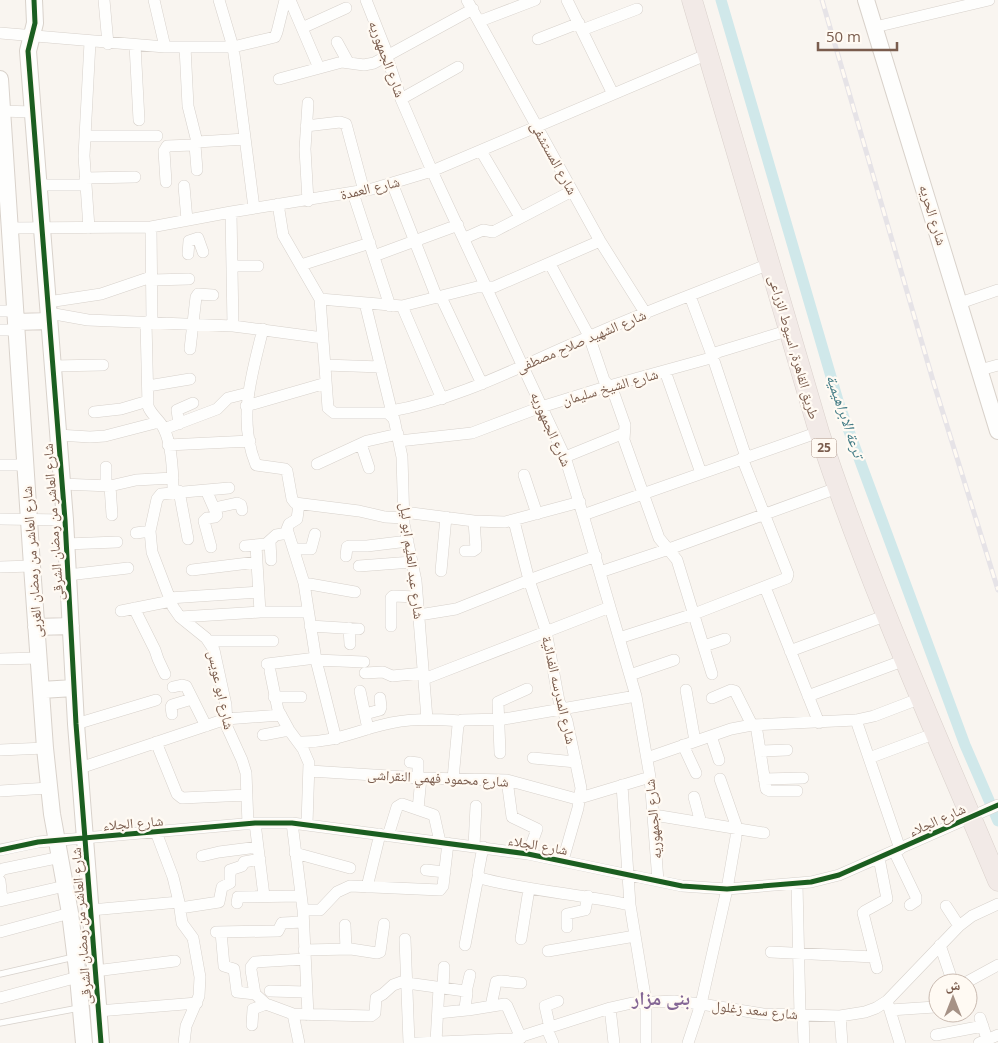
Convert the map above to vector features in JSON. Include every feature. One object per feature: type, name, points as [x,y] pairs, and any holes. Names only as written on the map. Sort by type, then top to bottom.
[{"type":"highway","name":"طريق القاهرة, اسيوط الزراعى","points":[[692,0],[837,488],[905,660],[998,881]]},
{"type":"street","name":"شارع العاشر من رمضان الشرقى","points":[[34,0],[35,23],[28,51],[65,520],[76,724],[101,1043]]},
{"type":"street","points":[[104,0],[108,44]]},
{"type":"street","points":[[154,0],[165,47]]},
{"type":"street","points":[[220,0],[233,47],[254,208]]},
{"type":"street","points":[[0,33],[108,44],[165,47],[233,47],[275,37],[278,32],[285,0]]},
{"type":"street","points":[[290,0],[319,68]]},
{"type":"street","name":"شارع الجمهوريه","points":[[366,0],[385,48],[401,99],[432,171],[565,457],[580,502],[636,696],[650,776],[658,881]]},
{"type":"street","points":[[480,21],[535,0]]},
{"type":"street","points":[[567,0],[613,94]]},
{"type":"street","name":"شارع الحريه","points":[[866,0],[998,432]]},
{"type":"street","points":[[875,27],[989,0]]},
{"type":"street","points":[[279,79],[348,62],[369,64],[387,56],[470,5]]},
{"type":"street","name":"شارع المستشفى","points":[[470,5],[600,241],[646,314]]},
{"type":"street","points":[[302,28],[346,8]]},
{"type":"street","points":[[538,39],[637,9]]},
{"type":"street","points":[[89,228],[85,181],[85,136],[90,42]]},
{"type":"street","points":[[337,42],[348,62]]},
{"type":"street","points":[[135,45],[139,120]]},
{"type":"street","points":[[185,47],[188,106],[196,143],[197,170]]},
{"type":"street","name":"شارع العمدة","points":[[6,220],[41,228],[151,227],[230,212],[359,192],[432,171],[708,54]]},
{"type":"street","points":[[401,99],[458,67]]},
{"type":"street","name":"شارع العاشر من رمضان الغربى","points":[[0,79],[9,321],[25,465],[45,748],[49,788],[76,956],[84,1043]]},
{"type":"street","points":[[308,103],[305,149],[308,201]]},
{"type":"street","points":[[1,111],[33,112]]},
{"type":"street","points":[[306,126],[340,122],[346,124],[374,256],[396,306],[442,399]]},
{"type":"street","points":[[85,136],[157,136]]},
{"type":"street","points":[[166,182],[165,147],[245,139]]},
{"type":"street","points":[[481,151],[520,217]]},
{"type":"street","points":[[38,185],[135,177]]},
{"type":"street","points":[[392,183],[414,241],[439,298],[482,384]]},
{"type":"street","points":[[184,186],[196,238],[200,239],[203,252]]},
{"type":"street","points":[[464,238],[482,230],[493,232],[572,191]]},
{"type":"street","points":[[278,204],[283,235],[320,298],[328,408],[331,412],[392,414]]},
{"type":"street","points":[[230,212],[233,326]]},
{"type":"street","points":[[374,256],[458,225]]},
{"type":"street","points":[[151,227],[152,279],[149,322],[148,401],[152,413],[161,425],[168,445],[173,478],[188,539]]},
{"type":"street","points":[[188,254],[189,241],[196,238]]},
{"type":"street","points":[[320,298],[396,306],[439,298],[477,287],[494,287],[600,241]]},
{"type":"street","points":[[301,265],[370,243]]},
{"type":"street","points":[[550,264],[589,336],[604,380],[613,391],[624,425],[624,440],[661,543],[669,549],[677,560],[712,674]]},
{"type":"street","name":"شارع الشهيد صلاح مصطفى","points":[[392,414],[442,399],[482,384],[589,336],[769,264]]},
{"type":"street","points":[[232,266],[258,266]]},
{"type":"street","points":[[9,321],[49,312],[152,279],[189,279]]},
{"type":"street","points":[[960,303],[998,290]]},
{"type":"street","points":[[190,349],[196,296],[214,295]]},
{"type":"street","points":[[619,638],[694,614],[765,588],[786,579],[788,576],[744,457],[712,355],[690,296]]},
{"type":"street","name":"شارع عبد العليم ابو ليل","points":[[365,303],[403,464],[404,515],[419,614],[427,719]]},
{"type":"street","points":[[49,312],[88,320],[194,323],[263,329],[323,338]]},
{"type":"street","points":[[263,329],[246,406],[250,440],[256,465],[286,470],[292,499],[295,502],[359,511],[385,517],[404,515],[496,522],[514,521],[580,502]]},
{"type":"street","name":"شارع الشيخ سليمان","points":[[317,464],[361,444],[398,438],[472,433],[541,407],[707,359],[718,352],[790,330]]},
{"type":"street","points":[[53,366],[103,365]]},
{"type":"street","points":[[325,365],[381,367]]},
{"type":"street","points":[[980,370],[998,365]]},
{"type":"street","points":[[665,371],[700,473]]},
{"type":"street","points":[[148,386],[190,379]]},
{"type":"street","points":[[246,406],[326,383]]},
{"type":"street","points":[[58,435],[105,436],[161,425],[180,424],[217,409],[228,398],[248,393]]},
{"type":"street","points":[[94,412],[121,409],[148,401]]},
{"type":"street","points":[[180,424],[177,410],[194,403]]},
{"type":"street","points":[[584,515],[819,432]]},
{"type":"street","points":[[565,457],[624,433]]},
{"type":"street","points":[[168,445],[250,440]]},
{"type":"street","points":[[361,444],[369,468]]},
{"type":"street","points":[[0,465],[25,465]]},
{"type":"street","points":[[106,467],[112,516]]},
{"type":"street","points":[[524,475],[537,514]]},
{"type":"street","points":[[62,484],[108,486],[136,480],[173,478]]},
{"type":"street","points":[[176,492],[229,488]]},
{"type":"street","points":[[600,572],[837,488]]},
{"type":"street","points":[[206,490],[216,516],[207,518],[204,522],[211,547]]},
{"type":"street","name":"شارع ابو عويس","points":[[176,492],[165,492],[159,496],[150,531],[152,552],[170,600],[180,617],[209,641],[216,654],[226,705],[227,727],[244,766],[247,795],[260,859],[264,896]]},
{"type":"street","points":[[214,508],[237,503],[241,505],[242,510]]},
{"type":"street","points":[[299,504],[297,519],[288,526],[288,533],[304,583],[316,659],[336,739]]},
{"type":"street","points":[[441,572],[446,517]]},
{"type":"street","points":[[0,519],[65,520]]},
{"type":"street","points":[[465,552],[476,549],[474,521]]},
{"type":"street","name":"شارع المدرسه الفدائية","points":[[514,521],[529,580],[546,631],[559,701],[567,721],[581,788],[563,860]]},
{"type":"street","points":[[136,533],[150,531]]},
{"type":"street","points":[[260,612],[257,562],[250,546],[266,544],[276,535],[288,533]]},
{"type":"street","points":[[294,549],[311,549],[316,534]]},
{"type":"street","points":[[66,544],[116,542]]},
{"type":"street","points":[[270,542],[271,560]]},
{"type":"street","points":[[346,556],[349,546],[408,542]]},
{"type":"street","points":[[419,614],[456,609],[596,556]]},
{"type":"street","points":[[192,570],[257,562]]},
{"type":"street","points":[[359,566],[412,562]]},
{"type":"street","points":[[0,567],[32,566]]},
{"type":"street","points":[[68,575],[128,568]]},
{"type":"street","points":[[304,583],[355,592]]},
{"type":"street","points":[[765,588],[819,723]]},
{"type":"street","points":[[120,611],[170,600],[259,592]]},
{"type":"street","points":[[390,626],[393,596],[417,597]]},
{"type":"street","points":[[307,824],[310,771],[306,756],[281,715],[274,697],[268,667],[316,659],[364,667],[392,676],[424,676],[610,607]]},
{"type":"street","points":[[134,608],[165,674]]},
{"type":"street","points":[[180,617],[260,612],[308,612]]},
{"type":"street","points":[[790,651],[887,615]]},
{"type":"street","points":[[36,628],[71,626]]},
{"type":"street","points":[[310,626],[354,628],[350,644]]},
{"type":"street","points":[[704,646],[725,639]]},
{"type":"street","points":[[209,641],[273,641]]},
{"type":"street","points":[[0,659],[38,658]]},
{"type":"street","points":[[630,675],[674,660]]},
{"type":"street","points":[[808,696],[905,660]]},
{"type":"street","points":[[174,687],[182,684],[185,685],[206,726]]},
{"type":"street","points":[[41,690],[74,688]]},
{"type":"street","points":[[500,753],[499,700],[526,689]]},
{"type":"street","points":[[686,690],[695,741]]},
{"type":"street","points":[[712,698],[731,690],[735,691],[754,726],[765,787],[768,790],[797,791]]},
{"type":"street","points":[[360,691],[368,729]]},
{"type":"street","points":[[298,742],[336,739],[397,721],[427,719],[460,721],[499,720],[636,696]]},
{"type":"street","points":[[274,697],[301,697]]},
{"type":"street","points":[[365,714],[380,710],[380,698]]},
{"type":"street","points":[[647,758],[731,729],[856,720],[874,716],[921,698]]},
{"type":"street","points":[[172,714],[172,705],[192,699]]},
{"type":"street","points":[[76,724],[156,700]]},
{"type":"street","points":[[80,768],[226,719],[281,715]]},
{"type":"street","points":[[856,720],[897,850],[916,897],[916,901],[910,905]]},
{"type":"street","points":[[453,779],[460,721]]},
{"type":"street","points":[[263,735],[289,730]]},
{"type":"street","points":[[869,758],[936,733]]},
{"type":"street","points":[[711,736],[718,760]]},
{"type":"street","points":[[156,742],[177,794],[182,798],[247,795]]},
{"type":"street","points":[[682,745],[696,773]]},
{"type":"street","points":[[0,750],[45,748]]},
{"type":"street","points":[[760,751],[787,750]]},
{"type":"street","points":[[533,758],[576,762]]},
{"type":"street","points":[[410,762],[418,763],[420,778],[418,809]]},
{"type":"street","name":"شارع محمود فهمي النقراشى","points":[[310,771],[420,778],[506,780],[573,798],[580,798],[650,776]]},
{"type":"street","points":[[764,779],[803,778]]},
{"type":"street","points":[[688,1043],[701,1004],[727,889],[736,829],[720,779]]},
{"type":"street","points":[[506,780],[512,816],[537,829],[528,854]]},
{"type":"street","name":"شارع الجمهوريه","points":[[622,786],[630,905],[646,1002],[646,1043]]},
{"type":"street","points":[[0,791],[49,788]]},
{"type":"street","points":[[694,796],[702,823]]},
{"type":"street","points":[[367,887],[384,835],[398,805],[402,804],[434,815],[444,843],[443,886],[440,890],[439,902]]},
{"type":"street","points":[[465,945],[478,877],[479,847],[476,806]]},
{"type":"street","name":"شارع الجلاء","points":[[0,850],[58,840],[252,823],[292,822],[528,854],[682,886],[727,889],[825,880],[994,807]]},
{"type":"street","points":[[654,815],[764,833]]},
{"type":"street","points":[[292,822],[303,916],[308,1015]]},
{"type":"street","points":[[156,832],[180,905],[182,924],[194,940],[200,977],[200,987],[196,1003],[186,1026],[184,1043]]},
{"type":"street","points":[[202,856],[258,847]]},
{"type":"street","points":[[296,852],[350,868]]},
{"type":"street","points":[[0,872],[4,869],[60,857]]},
{"type":"street","points":[[771,952],[876,962],[863,914],[887,899],[879,858]]},
{"type":"street","points":[[91,910],[220,902],[222,887],[230,884],[230,870],[242,866],[244,862],[260,859]]},
{"type":"street","points":[[426,870],[444,872]]},
{"type":"street","points":[[478,877],[529,889],[588,896],[630,905]]},
{"type":"street","points":[[0,881],[1,901],[65,886]]},
{"type":"street","points":[[797,884],[801,1016],[804,1043]]},
{"type":"street","points":[[440,890],[345,887],[337,892],[320,910],[281,923],[278,931],[241,926],[219,932],[224,966],[234,969],[236,991],[255,994],[266,1004],[294,1014],[370,1016],[375,1013],[376,998],[386,992],[392,985],[407,982],[466,992]]},
{"type":"street","points":[[521,939],[529,889]]},
{"type":"street","points":[[237,903],[238,897],[301,896]]},
{"type":"street","points":[[567,927],[567,914],[585,910],[588,896]]},
{"type":"street","name":"شارع سعد زغلول","points":[[416,1043],[498,1042],[521,1038],[610,1008],[646,1002],[674,1001],[763,1014],[801,1016],[840,1016],[865,1012],[888,1006],[940,945],[959,926],[972,916],[998,904]]},
{"type":"street","points":[[946,906],[959,926]]},
{"type":"street","points":[[0,932],[70,913]]},
{"type":"street","points":[[346,949],[347,924]]},
{"type":"street","points":[[255,994],[251,970],[255,962],[346,949],[378,953],[384,924]]},
{"type":"street","points":[[548,951],[635,936]]},
{"type":"street","points":[[405,939],[410,1043]]},
{"type":"street","points":[[940,945],[950,973]]},
{"type":"street","points":[[95,970],[175,961]]},
{"type":"street","points":[[978,976],[998,965]]},
{"type":"street","points":[[436,1042],[444,967]]},
{"type":"street","points":[[467,1010],[466,992],[470,975]]},
{"type":"street","points":[[0,998],[78,977]]},
{"type":"street","points":[[491,1006],[496,982],[521,984]]},
{"type":"street","points":[[270,990],[306,992]]},
{"type":"street","points":[[553,1043],[545,1006],[558,1001]]},
{"type":"street","points":[[98,1011],[196,1003]]},
{"type":"street","points":[[252,1025],[253,1009],[266,1004]]},
{"type":"street","points":[[438,1013],[503,1004],[507,1006],[521,1038]]},
{"type":"street","points":[[900,1043],[888,1006],[928,1007]]},
{"type":"street","points":[[610,1008],[614,1043]]},
{"type":"street","points":[[294,1014],[299,1043]]},
{"type":"street","points":[[840,1016],[842,1043]]},
{"type":"street","points":[[936,1035],[981,1022],[989,1039]]},
{"type":"lane","points":[[0,974],[76,956]]},
{"type":"lane","points":[[0,1023],[81,1008]]},
{"type":"waterway","name":"ترعة الابراهيمية","points":[[721,0],[839,404],[965,745],[998,821]]},
{"type":"railway","points":[[822,0],[934,384],[998,590]]},
{"type":"cycle path","points":[[34,0],[35,23],[28,51],[65,520],[76,724],[101,1043]]},
{"type":"cycle path","points":[[0,850],[38,842],[255,823],[292,823],[528,854],[682,886],[727,889],[811,882],[839,875],[998,805]]},
{"type":"district","name":"بنى مزار","points":[[661,998]]}]
